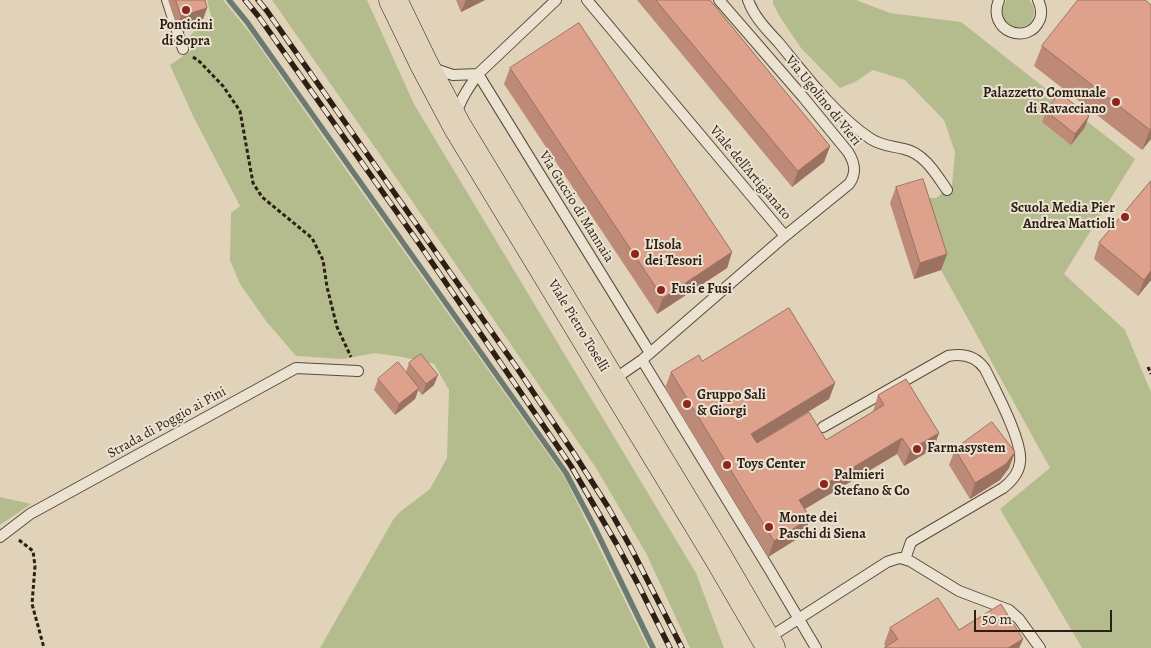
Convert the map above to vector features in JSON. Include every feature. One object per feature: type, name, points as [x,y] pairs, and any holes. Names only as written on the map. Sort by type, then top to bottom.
[{"type":"main road","name":"Viale Pietro Toselli","points":[[393,0],[424,64],[455,121],[718,557],[768,644]]},
{"type":"lane","points":[[167,0],[182,49]]},
{"type":"lane","points":[[455,121],[461,102],[478,74],[556,0]]},
{"type":"lane","name":"Viale dell'Artigianato","points":[[587,0],[784,236],[646,357],[611,382]]},
{"type":"lane","name":"Via Ugolino di Vieri","points":[[719,0],[804,97],[853,160],[855,172],[849,184],[784,236]]},
{"type":"lane","points":[[748,0],[756,16],[815,87],[838,111],[871,139],[883,146],[906,149],[918,155],[935,172],[946,190]]},
{"type":"lane","points":[[999,0],[996,8],[996,16],[999,23],[1004,29],[1018,34],[1032,30],[1037,24],[1042,11],[1038,0]]},
{"type":"lane","points":[[424,64],[453,75],[478,74]]},
{"type":"lane","name":"Via Guccio di Mannaia","points":[[478,74],[816,648]]},
{"type":"lane","points":[[804,97],[815,87]]},
{"type":"lane","points":[[823,427],[948,356],[957,354],[969,356],[979,361],[985,370],[1015,435],[1020,457],[1018,470],[1012,480],[1003,488],[911,542],[905,559]]},
{"type":"lane","name":"Strada di Poggio ai Pini","points":[[3,535],[30,514],[296,368],[358,371]]},
{"type":"lane","points":[[768,644],[799,618],[888,562],[896,559],[905,559],[920,566],[959,591],[1009,610],[1019,619],[1040,648]]},
{"type":"path","points":[[182,49],[200,62],[223,86],[240,110],[253,183],[262,197],[312,238],[323,260],[327,287],[337,327],[358,371]]},
{"type":"path","points":[[1148,367],[1151,374]]},
{"type":"path","points":[[3,535],[22,542],[33,551],[35,566],[32,604],[44,648]]},
{"type":"green space","points":[[207,0],[223,0],[250,33],[565,478],[648,648],[320,648],[393,520],[400,512],[430,489],[447,458],[449,390],[434,364],[375,353],[343,359],[296,356],[266,321],[240,284],[230,260],[231,213],[240,206],[193,116],[170,65],[192,50],[187,40],[196,29],[213,23]]},
{"type":"green space","points":[[272,0],[367,0],[414,104],[696,573],[724,648],[690,648],[646,553],[596,468]]},
{"type":"green space","points":[[773,0],[856,0],[890,13],[961,22],[1135,159],[1064,274],[1125,330],[1151,392],[1151,648],[1082,648],[1000,509],[1050,468],[941,270],[918,198],[936,198],[952,186],[955,152],[944,120],[905,80],[873,70],[855,82],[840,88],[801,48],[780,17],[773,4]]},
{"type":"green space","points":[[1007,0],[1029,0],[1034,10],[1031,22],[1025,26],[1018,27],[1006,21],[1002,16],[1002,8]]},
{"type":"green space","points":[[0,497],[31,504],[0,525]]},
{"type":"building","points":[[176,0],[205,0],[207,8],[181,16]]},
{"type":"building","points":[[656,0],[710,0],[830,146],[798,171]]},
{"type":"building","name":"Palazzetto Comunale di Ravacciano","points":[[1078,0],[1145,0],[1151,5],[1150,130],[1042,46]]},
{"type":"building","points":[[579,23],[732,252],[663,298],[510,68]]},
{"type":"building","points":[[1060,93],[1089,116],[1075,134],[1046,111]]},
{"type":"building","points":[[923,179],[947,254],[920,263],[896,187]]},
{"type":"building","points":[[1151,181],[1151,271],[1144,280],[1099,243]]},
{"type":"building","points":[[789,308],[835,383],[751,434],[757,443],[809,412],[826,440],[884,405],[878,395],[906,379],[939,433],[910,450],[902,438],[799,500],[810,518],[774,541],[671,372],[699,355],[702,361]]},
{"type":"building","points":[[421,354],[438,375],[426,384],[409,363]]},
{"type":"building","points":[[398,362],[419,388],[399,404],[378,379]]},
{"type":"building","points":[[992,422],[1015,452],[1006,464],[975,483],[955,449]]},
{"type":"building","points":[[938,598],[959,630],[1001,604],[1023,639],[1008,648],[884,648],[898,639],[890,628]]},
{"type":"waterway","points":[[229,0],[247,22],[566,473],[653,648]]},
{"type":"railway","points":[[245,0],[259,17],[420,245],[571,466],[616,543],[670,648]]},
{"type":"railway","points":[[258,0],[517,368],[575,455],[631,548],[682,648]]},
{"type":"place","name":"Ponticini di Sopra","points":[[186,10]]},
{"type":"place","name":"Palazzetto Comunale di Ravacciano","points":[[1116,102]]},
{"type":"place","name":"Scuola Media Pier Andrea Mattioli","points":[[1125,217]]},
{"type":"place","name":"L'Isola dei Tesori","points":[[635,254]]},
{"type":"place","name":"Fusi e Fusi","points":[[661,290]]},
{"type":"place","name":"Gruppo Sali & Giorgi","points":[[687,404]]},
{"type":"place","name":"Farmasystem","points":[[917,449]]},
{"type":"place","name":"Toys Center","points":[[727,465]]},
{"type":"place","name":"Palmieri Stefano & Co","points":[[824,484]]},
{"type":"place","name":"Monte dei Paschi di Siena","points":[[769,527]]}]
